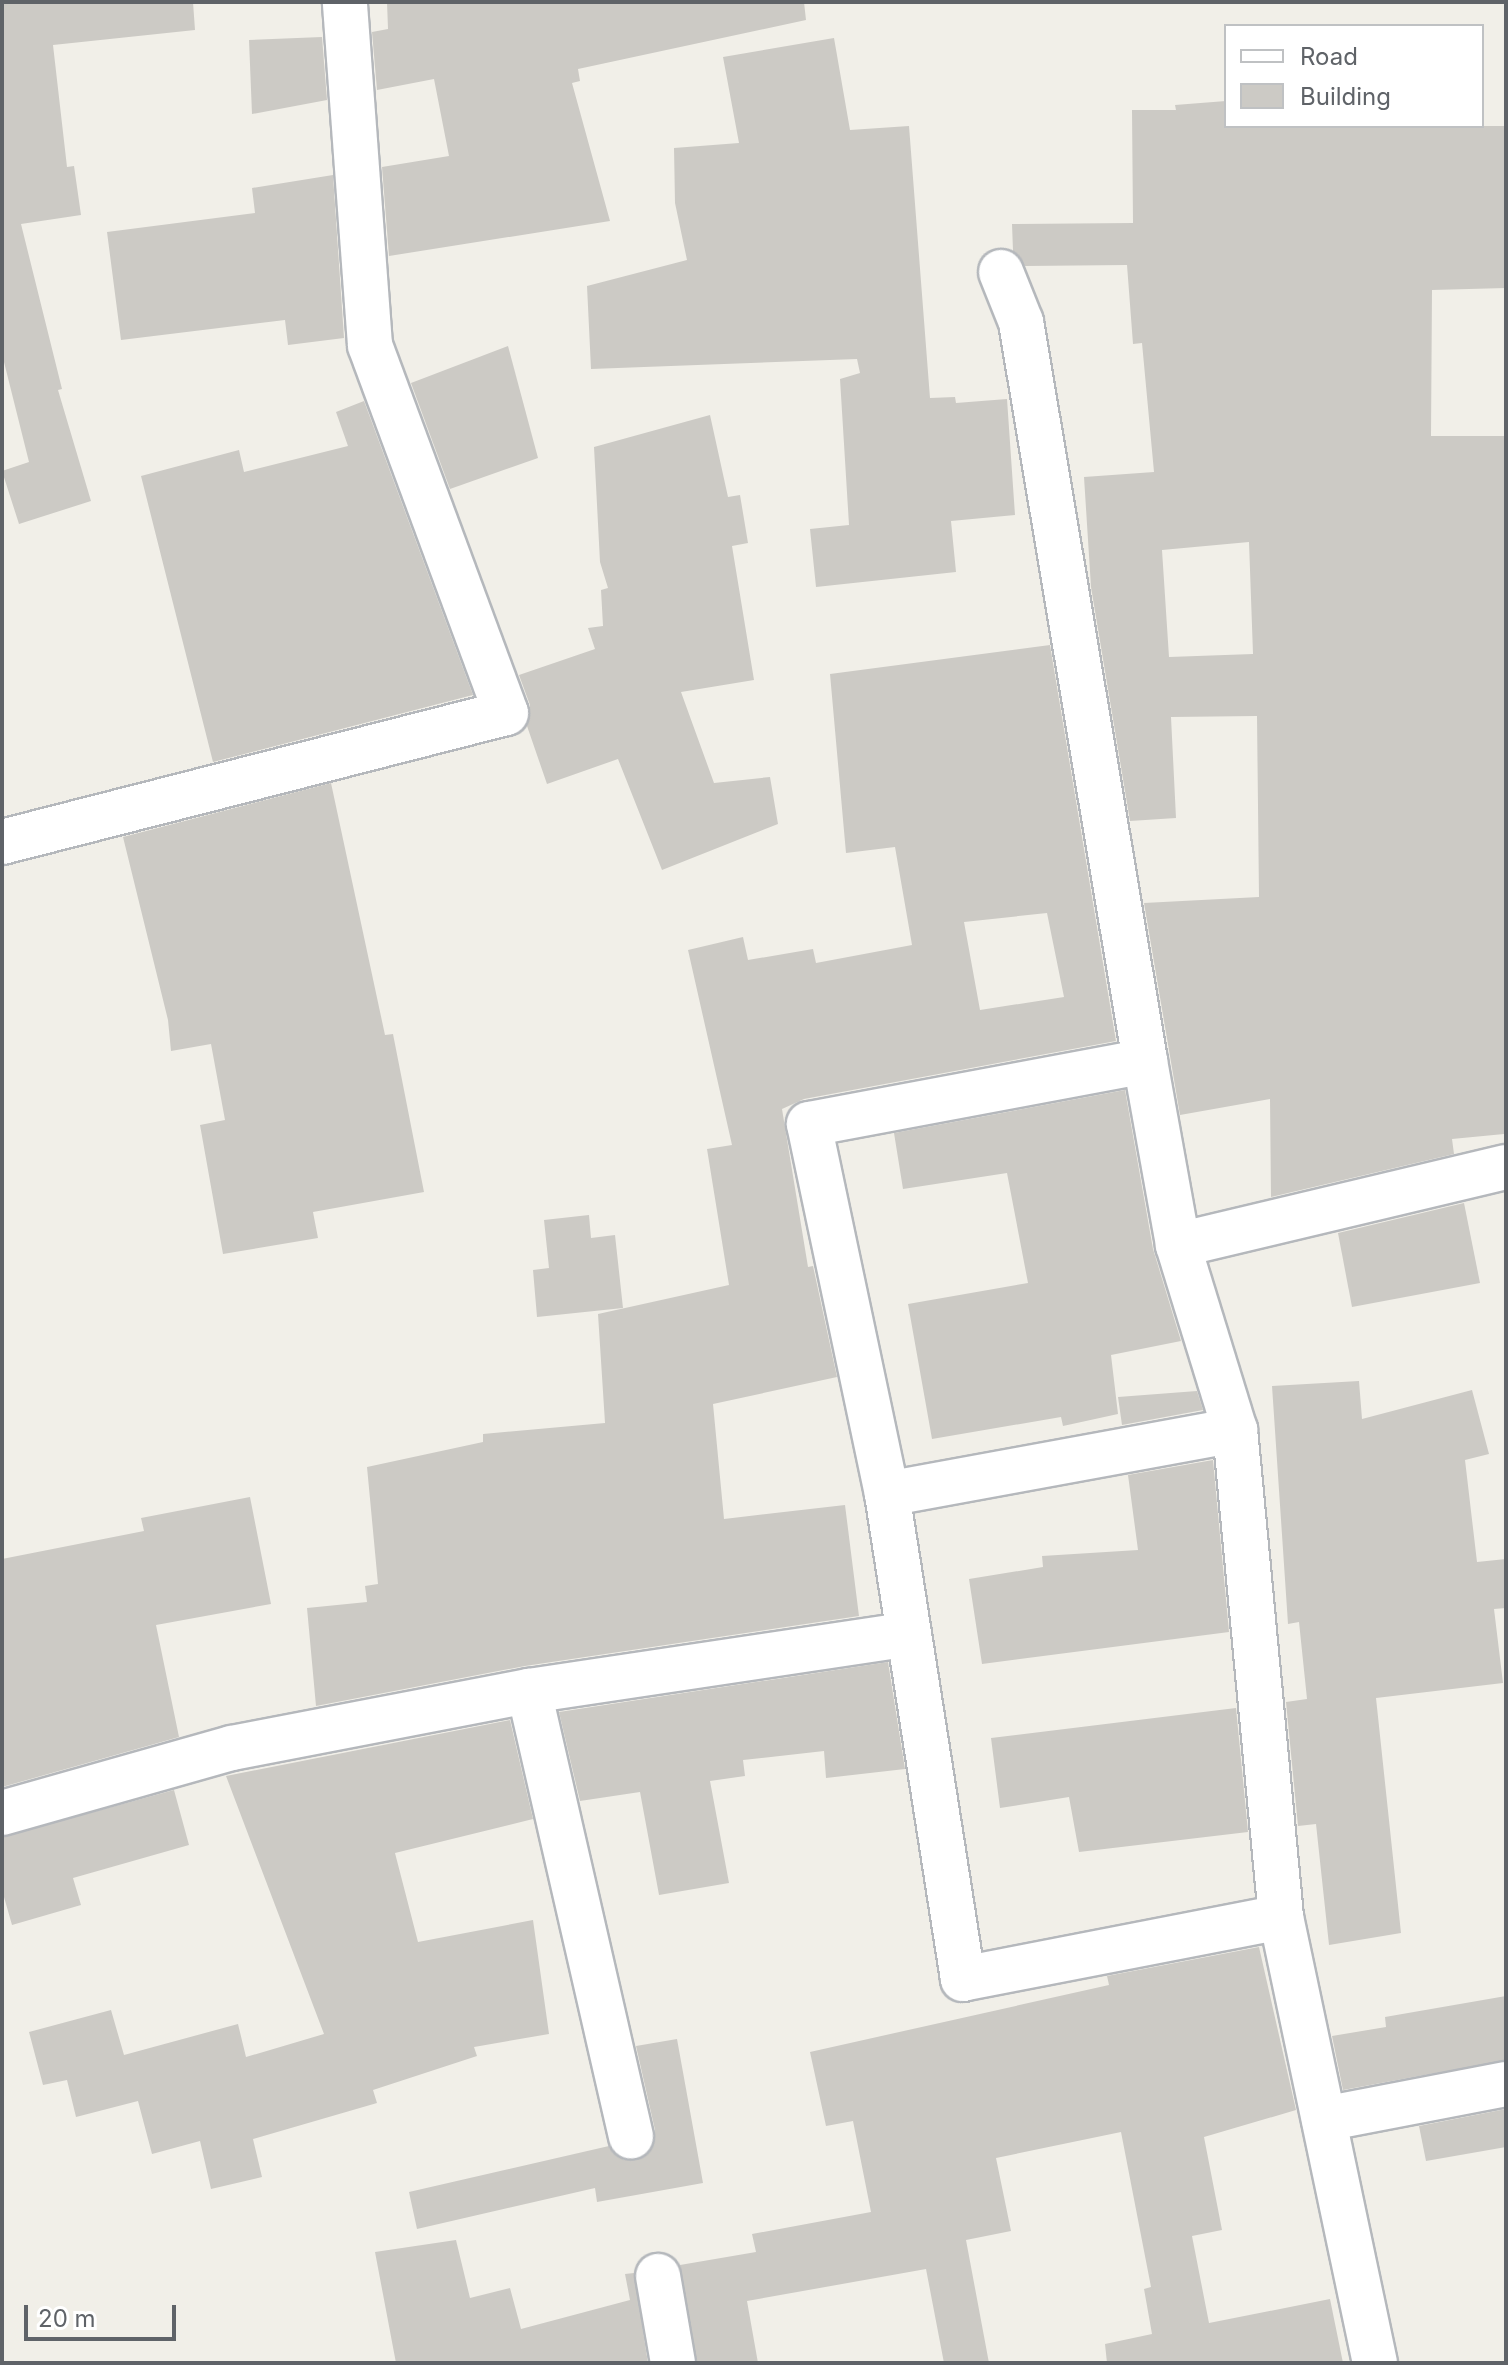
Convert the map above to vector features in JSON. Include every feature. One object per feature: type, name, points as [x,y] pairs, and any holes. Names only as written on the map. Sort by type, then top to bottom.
[{"type":"street","points":[[2,842],[506,713],[370,345],[345,2]]},
{"type":"street","points":[[1001,272],[1021,322],[1178,1245],[1235,1430],[1281,1917],[1375,2363]]},
{"type":"street","points":[[1145,1061],[809,1124],[887,1494],[963,1979],[1281,1917]]},
{"type":"street","points":[[1178,1245],[1506,1167]]},
{"type":"street","points":[[887,1494],[1235,1430]]},
{"type":"street","points":[[2,1813],[232,1748],[529,1691],[909,1634]]},
{"type":"street","points":[[529,1691],[631,2136]]},
{"type":"street","points":[[1324,2119],[1506,2084]]},
{"type":"street","points":[[658,2276],[673,2363]]},
{"type":"building","points":[[2,2],[193,2],[195,30],[53,45],[67,167],[74,166],[81,215],[21,224],[62,389],[58,390],[91,501],[19,524],[2,471],[29,462],[2,354]]},
{"type":"building","points":[[387,2],[804,2],[806,20],[578,69],[580,81],[572,83],[610,221],[389,256],[382,167],[449,156],[434,79],[377,90],[372,32],[388,29]]},
{"type":"building","points":[[322,37],[327,100],[252,114],[249,40]]},
{"type":"building","points":[[834,38],[850,130],[909,126],[930,398],[955,397],[956,403],[1007,399],[1015,515],[951,521],[956,572],[816,587],[810,529],[849,525],[840,379],[860,373],[857,359],[591,369],[587,286],[687,260],[675,203],[674,148],[739,143],[723,57]]},
{"type":"building","points":[[1224,101],[1224,128],[1506,126],[1506,288],[1432,290],[1431,436],[1506,436],[1504,1134],[1452,1139],[1454,1154],[1271,1197],[1270,1099],[1180,1115],[1144,903],[1259,897],[1257,716],[1171,717],[1176,818],[1130,821],[1091,587],[1084,477],[1154,472],[1142,343],[1133,344],[1127,265],[1025,266],[1013,251],[1012,224],[1133,223],[1132,110],[1176,110],[1175,105]],"holes":[[[1249,542],[1253,654],[1169,657],[1162,550]]]},
{"type":"building","points":[[333,175],[344,338],[288,345],[285,320],[121,340],[107,232],[255,213],[252,188]]},
{"type":"building","points":[[508,346],[538,458],[450,489],[411,383]]},
{"type":"building","points":[[364,401],[473,695],[213,762],[141,476],[239,450],[244,472],[348,446],[336,412]]},
{"type":"building","points":[[710,415],[728,497],[740,495],[748,543],[732,546],[754,680],[681,692],[714,783],[770,777],[778,824],[662,870],[618,759],[547,784],[527,726],[530,705],[519,675],[595,649],[588,628],[603,626],[601,590],[608,588],[600,562],[594,447]]},
{"type":"building","points":[[1050,645],[1116,1041],[804,1099],[782,1109],[808,1267],[813,1266],[837,1377],[713,1404],[724,1519],[845,1505],[859,1616],[525,1666],[316,1706],[307,1608],[367,1602],[365,1586],[378,1584],[367,1467],[483,1442],[483,1434],[605,1423],[598,1314],[729,1285],[707,1149],[732,1145],[688,950],[743,937],[748,960],[813,949],[816,963],[912,945],[895,847],[846,853],[830,674]],"holes":[[[1047,913],[1064,997],[980,1010],[964,922]]]},
{"type":"building","points":[[331,783],[385,1035],[393,1034],[424,1192],[313,1212],[318,1238],[223,1254],[200,1125],[225,1120],[211,1044],[171,1051],[168,1020],[123,837]]},
{"type":"building","points":[[1125,1090],[1153,1249],[1181,1341],[1111,1355],[1118,1414],[1063,1426],[1061,1417],[932,1439],[908,1304],[1028,1283],[1007,1173],[903,1189],[894,1133]]},
{"type":"building","points":[[1464,1203],[1480,1283],[1352,1307],[1338,1233]]},
{"type":"building","points":[[589,1215],[591,1238],[615,1235],[623,1308],[537,1317],[533,1270],[549,1268],[544,1220]]},
{"type":"building","points":[[1359,1381],[1362,1419],[1472,1390],[1489,1454],[1465,1460],[1477,1562],[1506,1559],[1506,1608],[1494,1609],[1503,1683],[1376,1698],[1401,1933],[1329,1945],[1316,1824],[1298,1826],[1286,1702],[1307,1699],[1299,1622],[1288,1624],[1272,1386]]},
{"type":"building","points":[[1197,1391],[1203,1410],[1122,1425],[1118,1397]]},
{"type":"building","points":[[1213,1460],[1229,1632],[982,1664],[969,1579],[1043,1567],[1042,1556],[1138,1550],[1128,1475]]},
{"type":"building","points":[[250,1497],[271,1604],[156,1625],[179,1737],[2,1787],[2,1559],[144,1531],[141,1518]]},
{"type":"building","points":[[888,1662],[905,1769],[826,1778],[824,1751],[743,1760],[745,1776],[710,1781],[729,1883],[659,1895],[640,1792],[580,1801],[559,1712]]},
{"type":"building","points":[[1236,1708],[1248,1832],[1079,1852],[1069,1797],[1000,1808],[991,1738]]},
{"type":"building","points":[[510,1720],[533,1819],[395,1853],[418,1942],[533,1920],[549,2034],[474,2047],[477,2056],[373,2090],[377,2103],[253,2139],[262,2177],[211,2189],[200,2141],[152,2154],[138,2101],[76,2117],[67,2080],[43,2085],[29,2032],[111,2010],[124,2055],[238,2024],[246,2057],[324,2034],[226,1776]]},
{"type":"building","points":[[174,1790],[189,1845],[73,1878],[81,1905],[12,1925],[2,1890],[2,1837]]},
{"type":"building","points":[[1259,1947],[1296,2110],[1204,2137],[1222,2230],[1192,2236],[1209,2323],[1330,2299],[1343,2363],[1107,2363],[1105,2344],[1152,2334],[1144,2289],[1151,2287],[1121,2132],[996,2158],[1011,2231],[966,2240],[989,2363],[944,2363],[926,2269],[747,2301],[758,2363],[697,2363],[680,2265],[756,2252],[752,2234],[871,2212],[853,2121],[826,2126],[810,2052],[1109,1985],[1107,1976]]},
{"type":"building","points":[[1506,1996],[1506,2060],[1343,2090],[1332,2036],[1386,2027],[1385,2017]]},
{"type":"building","points":[[677,2039],[703,2183],[597,2202],[595,2188],[417,2229],[409,2192],[609,2146],[624,2160],[647,2155],[655,2130],[636,2046]]},
{"type":"building","points":[[1506,2109],[1506,2147],[1426,2161],[1419,2126]]},
{"type":"building","points":[[456,2240],[470,2298],[510,2288],[521,2329],[630,2300],[625,2274],[634,2273],[648,2363],[396,2363],[375,2252]]}]
